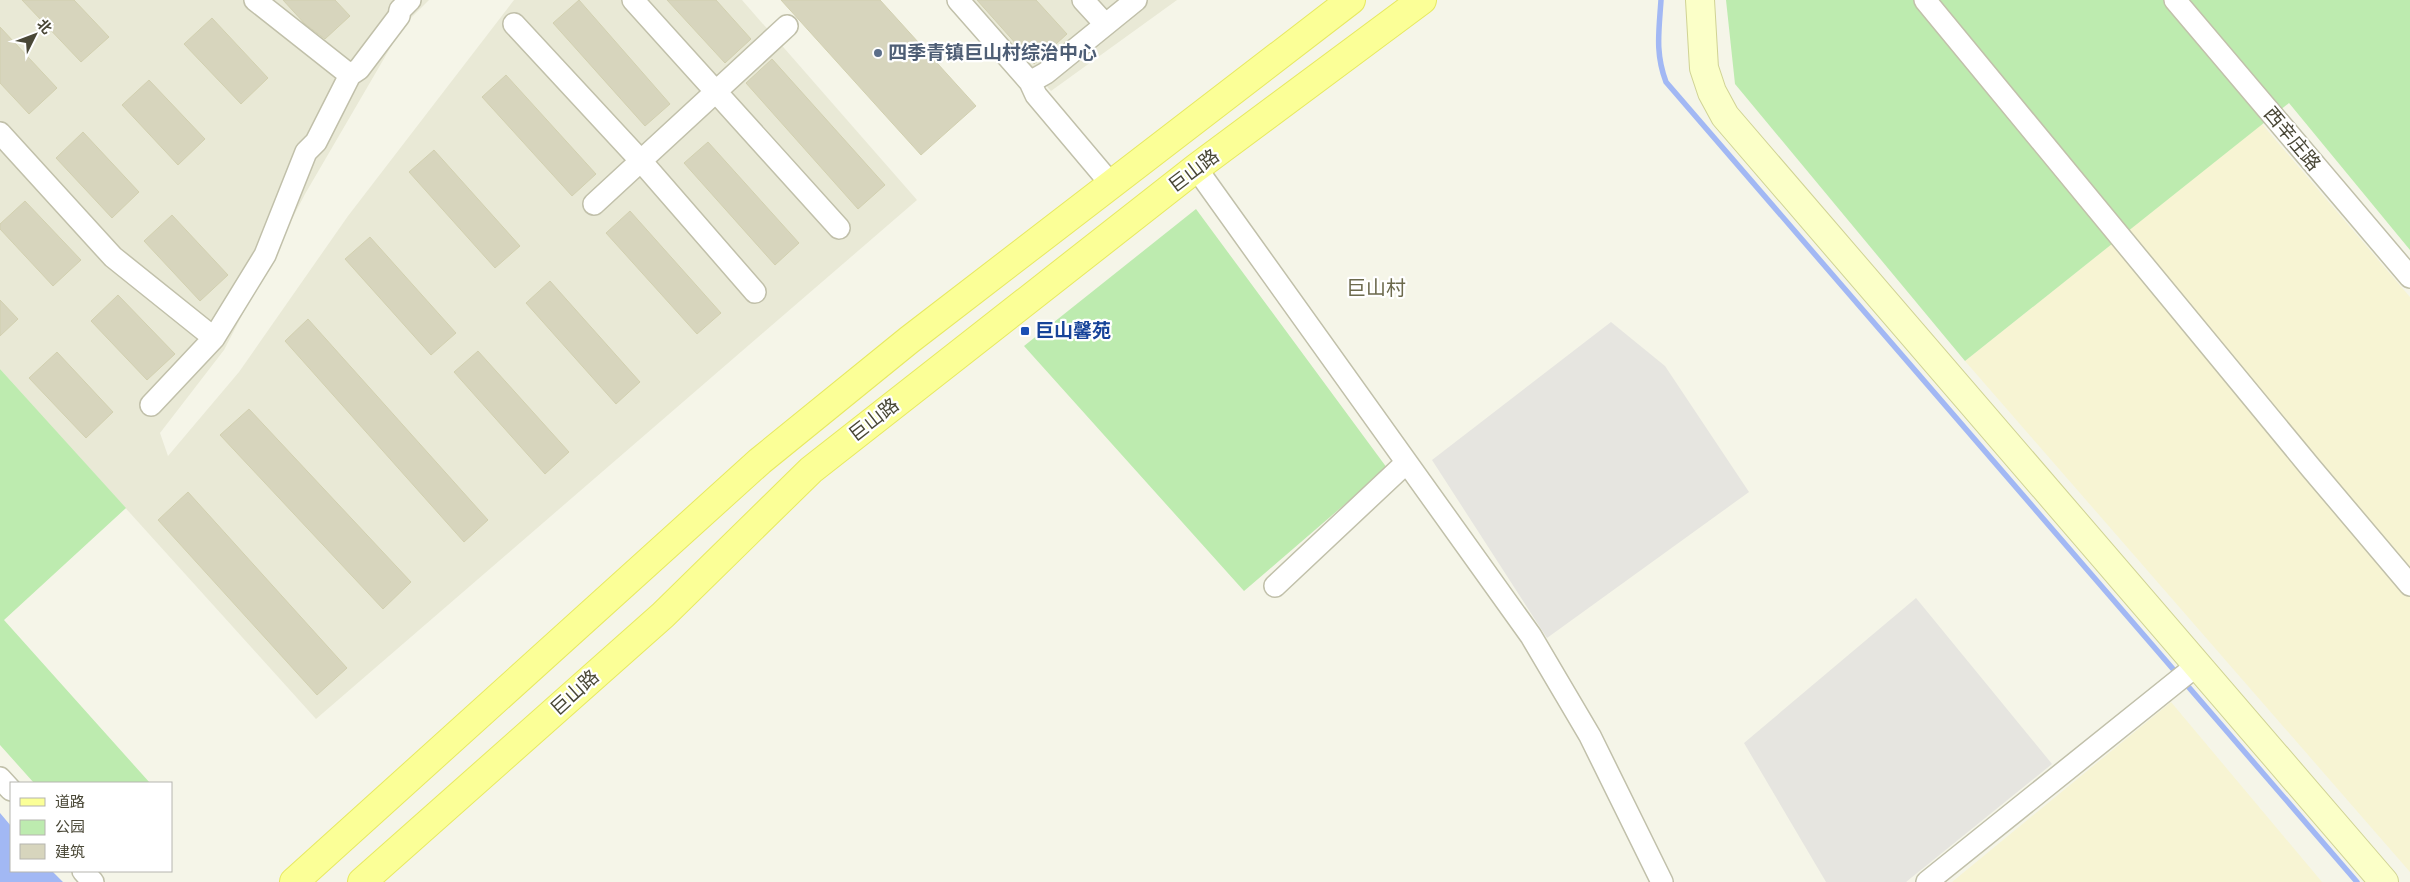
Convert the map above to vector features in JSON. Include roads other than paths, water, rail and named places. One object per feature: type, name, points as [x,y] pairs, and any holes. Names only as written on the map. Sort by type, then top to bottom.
[{"type":"main road","name":"巨山路","points":[[294,882],[760,460],[909,340],[1351,0]]},
{"type":"main road","name":"巨山路","points":[[362,882],[663,615],[810,470],[1196,168],[1422,0]]},
{"type":"street","points":[[255,0],[350,75]]},
{"type":"street","points":[[633,0],[839,228]]},
{"type":"street","points":[[958,0],[1030,82],[1036,95],[1111,184]]},
{"type":"street","points":[[1083,0],[1105,24]]},
{"type":"street","points":[[1030,82],[1046,73],[1136,0]]},
{"type":"street","points":[[1700,0],[1704,68],[1712,92],[1725,116],[2196,666],[2384,882]]},
{"type":"street","points":[[1925,0],[2304,460],[2410,585]]},
{"type":"street","name":"西辛庄路","points":[[2175,0],[2410,278]]},
{"type":"street","points":[[151,404],[214,338],[265,255],[306,152],[316,142],[350,75],[359,69],[399,16],[399,3]]},
{"type":"street","points":[[514,24],[641,162],[755,292]]},
{"type":"street","points":[[594,204],[787,26]]},
{"type":"street","points":[[0,133],[113,257],[214,338]]},
{"type":"street","points":[[1196,168],[1531,636],[1590,736],[1662,882]]},
{"type":"street","points":[[1275,586],[1406,463]]},
{"type":"street","points":[[1927,882],[2196,666]]},
{"type":"street","points":[[0,778],[10,789]]},
{"type":"street","points":[[84,872],[94,882]]},
{"type":"water","points":[[0,813],[10,825],[10,872],[53,872],[63,882],[0,882]]},
{"type":"waterway","points":[[1661,0],[1659,51],[1666,82],[2357,882]]},
{"type":"place","name":"四季青镇巨山村综治中心","points":[[878,53]]},
{"type":"place","name":"巨山馨苑","points":[[1025,331]]},
{"type":"district","name":"巨山村","points":[[1376,288]]}]
